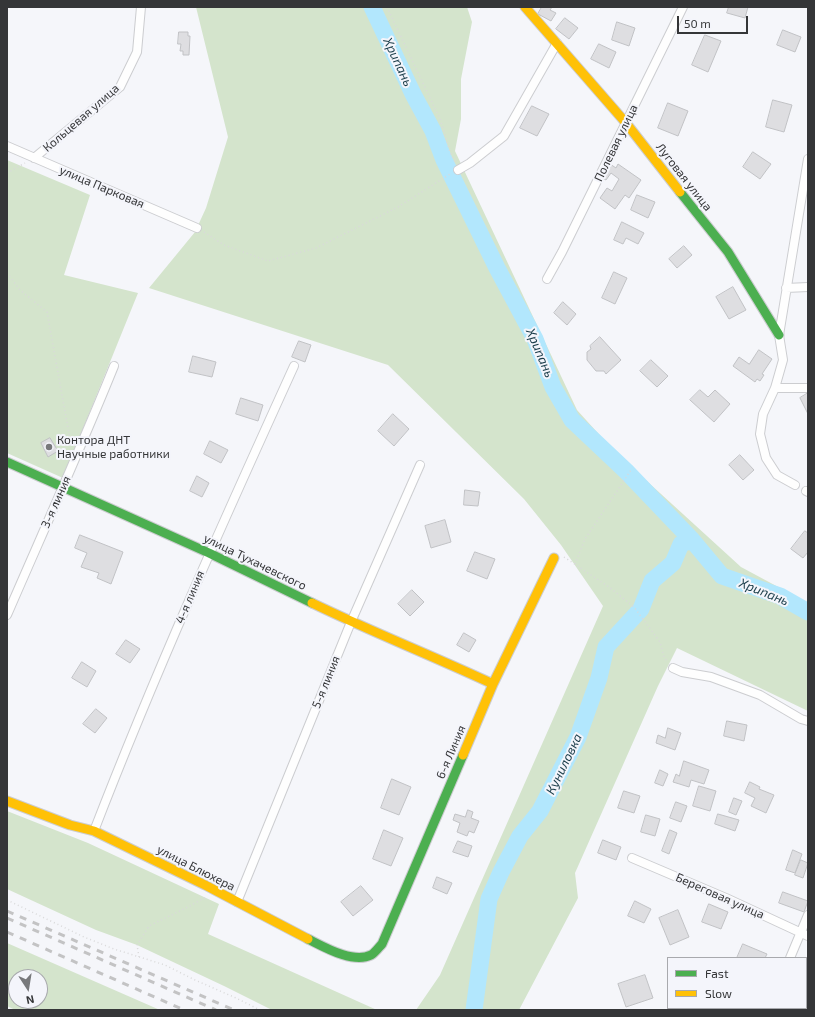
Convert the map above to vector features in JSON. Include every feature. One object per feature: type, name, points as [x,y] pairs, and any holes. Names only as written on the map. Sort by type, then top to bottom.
[{"type":"street","name":"Кольцевая улица","points":[[34,158],[120,87],[137,52],[141,7]]},
{"type":"street","name":"Луговая улица","points":[[526,7],[626,123],[728,252],[779,335]]},
{"type":"street","name":"Полевая улица","points":[[547,279],[562,252],[683,7]]},
{"type":"street","points":[[458,170],[470,163],[504,136],[557,43]]},
{"type":"street","name":"улица Парковая","points":[[7,146],[197,228]]},
{"type":"street","points":[[795,485],[777,475],[766,458],[760,434],[763,414],[775,388],[783,360],[779,335],[808,159]]},
{"type":"street","points":[[786,288],[808,287]]},
{"type":"street","name":"3-я линия","points":[[7,615],[62,487],[75,462],[114,366]]},
{"type":"street","name":"4-я линия","points":[[94,831],[128,744],[209,553],[294,366]]},
{"type":"street","points":[[775,388],[808,388]]},
{"type":"street","name":"улица Тухачевского","points":[[7,462],[209,553],[351,622],[437,658],[493,684]]},
{"type":"street","name":"5-я линия","points":[[237,902],[351,622],[420,465]]},
{"type":"street","name":"6-я Линия","points":[[371,955],[382,944],[493,684],[554,558]]},
{"type":"street","points":[[673,668],[682,672],[711,677],[760,695],[801,719],[808,721]]},
{"type":"street","name":"улица Блюхера","points":[[7,801],[70,825],[94,831],[216,891],[327,949],[357,959],[371,955]]},
{"type":"street","name":"Береговая улица","points":[[632,858],[726,898],[804,934]]},
{"type":"street","points":[[791,957],[804,934],[808,915]]},
{"type":"path","points":[[197,228],[224,245],[268,261],[316,248],[398,207],[458,170],[450,152],[440,119],[387,7]]},
{"type":"path","points":[[7,173],[34,158]]},
{"type":"path","points":[[7,272],[20,290],[47,312],[72,447]]},
{"type":"path","points":[[575,564],[585,539],[631,470]]},
{"type":"path","points":[[554,558],[561,555],[610,587],[634,607],[660,642],[664,657],[673,668]]},
{"type":"path","points":[[139,956],[137,946],[149,926],[216,891]]},
{"type":"path","points":[[7,900],[84,937],[165,965],[260,1010]]},
{"type":"green space","points":[[196,7],[467,7],[472,22],[461,79],[461,119],[455,151],[577,410],[615,452],[741,567],[808,603],[808,711],[677,648],[658,686],[575,873],[578,898],[519,1010],[416,1010],[440,975],[603,606],[561,545],[524,499],[388,365],[149,288],[195,232],[206,208],[228,137]]},
{"type":"green space","points":[[7,160],[90,195],[64,275],[138,293],[63,478],[7,453]]},
{"type":"green space","points":[[7,811],[88,843],[219,904],[208,934],[377,1010],[272,1010],[137,945],[96,930],[7,889]]},
{"type":"green space","points":[[7,943],[160,1010],[13,1009],[48,1009],[48,969],[8,969],[8,1006]]},
{"type":"building","points":[[542,7],[552,7],[550,10],[556,13],[551,21],[538,14]]},
{"type":"building","points":[[729,7],[748,7],[745,18],[727,13]]},
{"type":"building","points":[[565,18],[578,28],[569,39],[556,29]]},
{"type":"building","points":[[617,22],[635,28],[629,46],[612,40]]},
{"type":"building","points":[[783,30],[801,37],[795,52],[777,45]]},
{"type":"building","points":[[179,32],[188,32],[188,36],[190,36],[189,55],[183,55],[183,51],[180,51],[181,44],[178,44]]},
{"type":"building","points":[[705,35],[721,41],[708,72],[692,65]]},
{"type":"building","points":[[599,44],[616,52],[609,68],[591,59]]},
{"type":"building","points":[[773,100],[792,105],[784,132],[766,127]]},
{"type":"building","points":[[668,103],[688,111],[678,136],[658,128]]},
{"type":"building","points":[[532,106],[549,114],[537,136],[520,128]]},
{"type":"building","points":[[753,152],[771,164],[760,179],[743,167]]},
{"type":"building","points":[[610,164],[616,168],[618,164],[641,180],[629,198],[625,195],[615,209],[600,198],[607,188],[612,191],[619,179],[611,173],[606,180],[601,177]]},
{"type":"building","points":[[637,195],[655,202],[648,218],[631,210]]},
{"type":"building","points":[[622,222],[644,233],[638,244],[626,238],[623,244],[614,240]]},
{"type":"building","points":[[684,246],[692,255],[677,268],[669,259]]},
{"type":"building","points":[[614,272],[627,278],[615,304],[602,298]]},
{"type":"building","points":[[733,287],[746,310],[729,319],[716,297]]},
{"type":"building","points":[[563,302],[576,314],[567,325],[554,313]]},
{"type":"building","points":[[600,337],[621,360],[606,374],[604,371],[596,371],[587,360],[587,352],[591,349],[590,346]]},
{"type":"building","points":[[299,341],[311,345],[305,362],[292,357]]},
{"type":"building","points":[[759,350],[772,359],[762,374],[764,375],[760,381],[757,379],[755,382],[733,366],[739,357],[749,364]]},
{"type":"building","points":[[193,356],[216,362],[212,377],[189,372]]},
{"type":"building","points":[[651,360],[668,376],[657,387],[640,371]]},
{"type":"building","points":[[700,390],[708,397],[715,390],[730,404],[714,422],[690,400]]},
{"type":"building","points":[[808,393],[808,414],[800,398]]},
{"type":"building","points":[[241,398],[263,405],[258,421],[236,414]]},
{"type":"building","points":[[393,414],[409,429],[394,446],[378,431]]},
{"type":"building","name":"Контора ДНТ Научные работники","points":[[50,438],[58,451],[48,457],[41,443]]},
{"type":"building","points":[[210,441],[228,450],[221,463],[204,454]]},
{"type":"building","points":[[740,455],[754,470],[743,480],[729,465]]},
{"type":"building","points":[[197,476],[209,483],[202,497],[190,491]]},
{"type":"building","points":[[465,490],[480,492],[478,506],[464,505]]},
{"type":"building","points":[[445,520],[451,542],[431,548],[425,526]]},
{"type":"building","points":[[805,531],[808,533],[808,552],[803,558],[791,549]]},
{"type":"building","points":[[80,535],[123,552],[111,584],[97,578],[99,573],[81,567],[87,553],[75,548]]},
{"type":"building","points":[[475,552],[495,559],[487,579],[467,571]]},
{"type":"building","points":[[412,590],[424,602],[410,616],[398,604]]},
{"type":"building","points":[[464,633],[476,640],[469,652],[457,645]]},
{"type":"building","points":[[126,640],[140,649],[130,663],[116,654]]},
{"type":"building","points":[[82,662],[96,671],[87,687],[72,678]]},
{"type":"building","points":[[96,709],[107,718],[95,733],[83,724]]},
{"type":"building","points":[[727,721],[747,725],[744,741],[724,736]]},
{"type":"building","points":[[668,728],[681,733],[675,750],[656,743],[658,735],[665,738]]},
{"type":"building","points":[[684,761],[709,770],[704,784],[691,780],[689,787],[673,782],[676,774],[679,776]]},
{"type":"building","points":[[660,770],[668,774],[663,786],[655,783]]},
{"type":"building","points":[[392,779],[411,787],[399,815],[381,808]]},
{"type":"building","points":[[750,782],[760,787],[759,789],[774,795],[766,813],[751,806],[755,798],[745,793]]},
{"type":"building","points":[[699,786],[716,791],[710,811],[693,806]]},
{"type":"building","points":[[624,791],[640,796],[634,813],[618,808]]},
{"type":"building","points":[[734,798],[742,801],[736,815],[729,812]]},
{"type":"building","points":[[676,802],[687,806],[681,822],[670,818]]},
{"type":"building","points":[[468,810],[473,812],[471,818],[479,821],[474,833],[469,831],[467,836],[457,832],[460,823],[453,820],[455,814],[465,817]]},
{"type":"building","points":[[718,814],[739,820],[735,831],[715,824]]},
{"type":"building","points":[[646,815],[660,819],[655,836],[641,832]]},
{"type":"building","points":[[384,830],[403,838],[391,866],[373,859]]},
{"type":"building","points":[[670,830],[677,833],[669,854],[662,851]]},
{"type":"building","points":[[603,840],[621,847],[616,860],[598,853]]},
{"type":"building","points":[[458,841],[472,846],[468,857],[453,852]]},
{"type":"building","points":[[793,850],[802,854],[795,873],[786,870]]},
{"type":"building","points":[[801,860],[808,863],[803,878],[795,875]]},
{"type":"building","points":[[437,877],[452,883],[447,894],[433,888]]},
{"type":"building","points":[[361,886],[373,900],[353,916],[341,902]]},
{"type":"building","points":[[783,892],[808,901],[804,912],[779,903]]},
{"type":"building","points":[[635,901],[651,909],[644,923],[628,916]]},
{"type":"building","points":[[709,904],[728,912],[721,929],[702,922]]},
{"type":"building","points":[[678,910],[689,937],[670,945],[659,918]]},
{"type":"building","points":[[743,944],[767,954],[766,957],[737,957]]},
{"type":"building","points":[[645,975],[653,998],[626,1007],[618,984]]},
{"type":"building","points":[[690,1009],[732,1009],[731,1010]]},
{"type":"waterway","name":"Хрипань","points":[[372,7],[413,94],[433,131],[444,160],[497,268],[535,339],[553,387],[572,420],[626,471],[692,540],[722,576],[780,596],[808,612]]},
{"type":"waterway","name":"Куниловка","points":[[474,1010],[489,899],[501,872],[520,836],[540,811],[578,737],[599,678],[606,647],[641,609],[652,581],[673,563],[681,544],[692,540]]},
{"type":"railway","points":[[7,911],[234,1010]]},
{"type":"railway","points":[[7,918],[216,1010]]},
{"type":"railway","points":[[7,932],[184,1010]]},
{"type":"traffic: fast","points":[[680,192],[728,252],[779,335]]},
{"type":"traffic: fast","points":[[7,462],[209,553],[312,603]]},
{"type":"traffic: fast","points":[[308,939],[339,953],[356,957],[371,955],[382,944],[463,755]]},
{"type":"traffic: slow","points":[[525,7],[626,123],[680,192]]},
{"type":"traffic: slow","points":[[463,755],[493,684],[554,558]]},
{"type":"traffic: slow","points":[[312,603],[493,684]]},
{"type":"traffic: slow","points":[[7,801],[70,825],[94,831],[205,885],[308,939]]},
{"type":"place","name":"Контора ДНТ Научные работники","points":[[49,447]]}]
